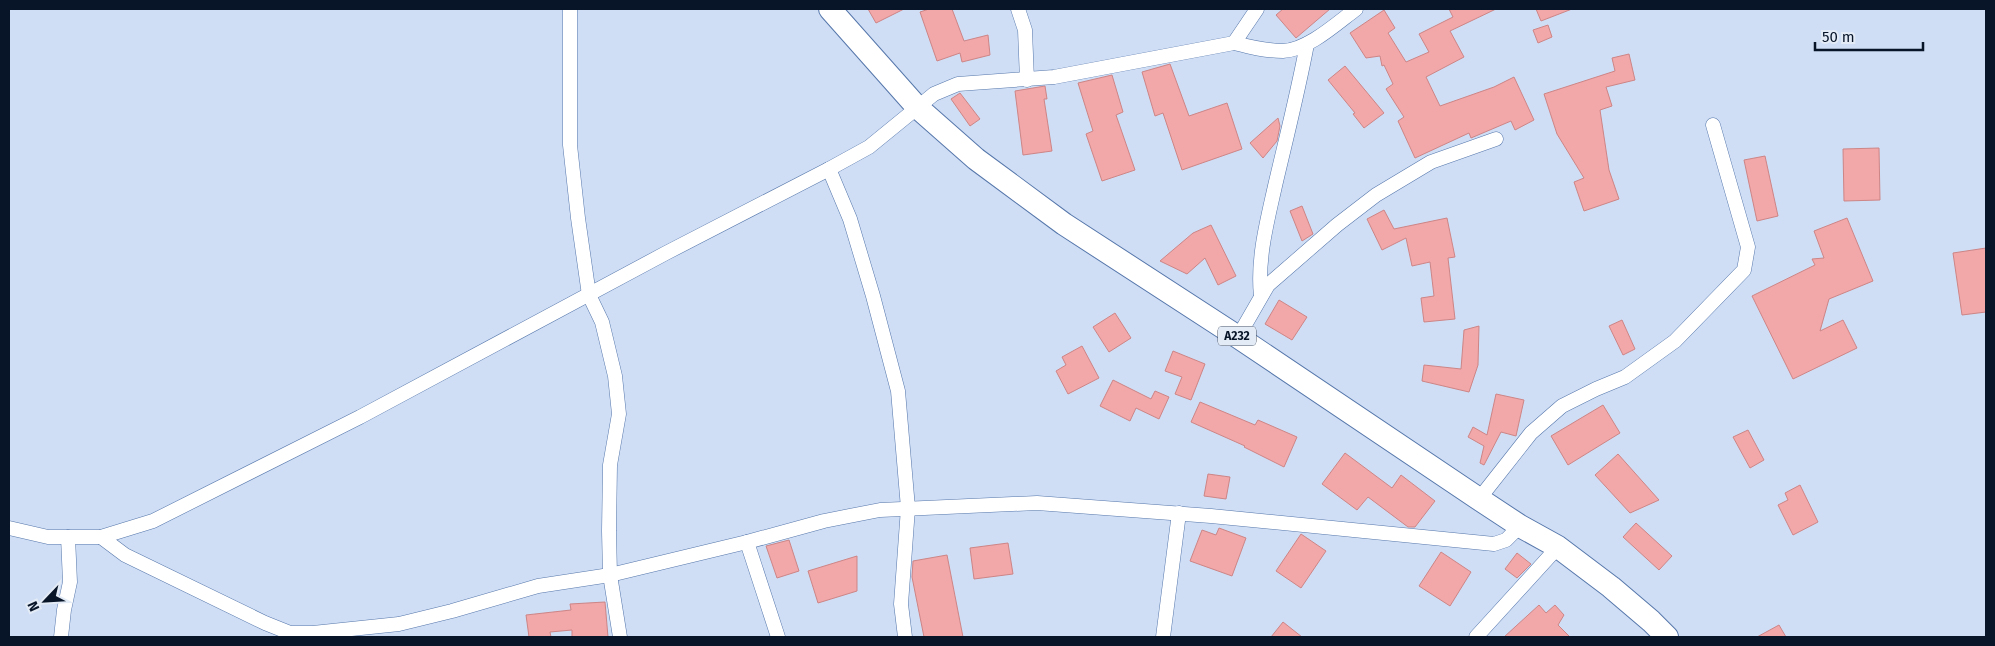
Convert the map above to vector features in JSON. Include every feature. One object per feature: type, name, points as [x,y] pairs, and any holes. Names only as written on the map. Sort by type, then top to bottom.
[{"type":"main road","name":"A232","points":[[830,9],[917,107],[976,159],[1064,224],[1238,337],[1479,500],[1558,547],[1611,587],[1667,637]]},
{"type":"street","points":[[570,9],[570,145],[589,295],[602,322],[616,376],[619,414],[610,465],[610,575],[620,637]]},
{"type":"street","points":[[1018,9],[1025,30],[1027,80]]},
{"type":"street","points":[[1234,43],[1256,9]]},
{"type":"street","points":[[9,528],[48,537],[101,537],[153,521],[360,417],[666,253],[829,169],[869,147],[934,94],[958,84],[1054,77],[1234,43],[1261,50],[1285,51],[1307,44],[1356,9]]},
{"type":"street","points":[[1260,296],[1258,276],[1267,222],[1300,84],[1307,44]]},
{"type":"street","points":[[1479,500],[1532,433],[1562,406],[1625,377],[1675,341],[1744,270],[1748,248],[1713,125]]},
{"type":"street","points":[[1238,337],[1268,285],[1376,195],[1431,162],[1496,139]]},
{"type":"street","points":[[829,169],[855,236],[874,296],[898,391],[908,508],[901,604],[905,637]]},
{"type":"street","points":[[101,537],[125,555],[265,623],[290,633],[313,635],[399,624],[538,586],[610,575],[747,542],[824,521],[880,510],[1037,503],[1178,513],[1494,544],[1506,540],[1520,526]]},
{"type":"street","points":[[1163,637],[1178,513]]},
{"type":"street","points":[[61,637],[70,582],[68,537]]},
{"type":"street","points":[[747,542],[778,637]]},
{"type":"street","points":[[1476,637],[1558,547]]},
{"type":"building","points":[[868,9],[904,9],[876,23]]},
{"type":"building","points":[[929,9],[952,9],[964,41],[988,35],[990,55],[962,62],[960,53],[937,61],[920,12]]},
{"type":"building","points":[[1283,9],[1330,9],[1296,38],[1276,15]]},
{"type":"building","points":[[1449,9],[1496,9],[1450,31],[1464,57],[1426,77],[1440,106],[1494,87],[1514,77],[1534,120],[1515,130],[1511,121],[1471,138],[1469,133],[1415,158],[1398,121],[1404,117],[1386,89],[1393,84],[1384,65],[1382,66],[1380,56],[1366,58],[1350,33],[1384,10],[1395,28],[1388,33],[1406,62],[1429,52],[1419,34],[1453,17]]},
{"type":"building","points":[[1536,9],[1572,9],[1541,21]]},
{"type":"building","points":[[1548,25],[1552,37],[1538,43],[1533,30]]},
{"type":"building","points":[[1629,54],[1635,80],[1606,87],[1612,106],[1600,110],[1609,170],[1619,199],[1584,211],[1574,182],[1584,178],[1557,134],[1544,94],[1615,71],[1612,58]]},
{"type":"building","points":[[1170,64],[1189,116],[1227,103],[1242,149],[1182,170],[1163,113],[1155,116],[1142,72]]},
{"type":"building","points":[[1345,66],[1384,113],[1364,128],[1353,114],[1355,113],[1328,80]]},
{"type":"building","points":[[1112,75],[1123,112],[1116,115],[1135,170],[1102,181],[1086,134],[1093,131],[1078,83]]},
{"type":"building","points":[[1045,86],[1047,99],[1044,99],[1052,151],[1023,155],[1015,91]]},
{"type":"building","points":[[960,93],[980,119],[970,126],[951,99]]},
{"type":"building","points":[[1278,118],[1280,126],[1277,141],[1263,158],[1250,143]]},
{"type":"building","points":[[1879,148],[1880,200],[1844,201],[1843,149]]},
{"type":"building","points":[[1765,156],[1778,216],[1757,221],[1744,160]]},
{"type":"building","points":[[1302,206],[1313,234],[1302,241],[1290,211]]},
{"type":"building","points":[[1384,210],[1394,229],[1447,218],[1455,257],[1448,258],[1455,319],[1424,322],[1421,298],[1434,296],[1430,262],[1412,266],[1406,238],[1382,250],[1367,219]]},
{"type":"building","points":[[1847,218],[1873,281],[1829,299],[1820,331],[1843,320],[1857,348],[1793,379],[1752,296],[1815,265],[1812,259],[1824,258],[1814,231]]},
{"type":"building","points":[[1211,225],[1236,276],[1218,285],[1205,258],[1187,274],[1160,261],[1193,233]]},
{"type":"building","points":[[1986,248],[1986,312],[1962,315],[1953,253]]},
{"type":"building","points":[[1279,300],[1307,317],[1292,340],[1265,324]]},
{"type":"building","points":[[1115,313],[1131,338],[1109,352],[1093,327]]},
{"type":"building","points":[[1622,320],[1635,349],[1623,355],[1609,326]]},
{"type":"building","points":[[1479,326],[1478,365],[1469,392],[1422,381],[1424,365],[1461,369],[1464,330]]},
{"type":"building","points":[[1082,346],[1099,378],[1068,394],[1056,371],[1066,365],[1062,357]]},
{"type":"building","points":[[1173,351],[1205,364],[1191,400],[1175,394],[1182,377],[1165,371]]},
{"type":"building","points":[[1113,380],[1151,399],[1155,391],[1169,397],[1159,419],[1136,408],[1130,421],[1100,406]]},
{"type":"building","points":[[1496,394],[1524,400],[1516,436],[1501,432],[1484,465],[1480,463],[1484,446],[1468,437],[1473,427],[1487,435]]},
{"type":"building","points":[[1200,402],[1255,425],[1258,420],[1297,437],[1284,467],[1245,446],[1191,422]]},
{"type":"building","points":[[1603,405],[1620,433],[1568,465],[1551,436]]},
{"type":"building","points":[[1748,430],[1764,460],[1750,468],[1733,437]]},
{"type":"building","points":[[1345,453],[1392,488],[1401,475],[1435,501],[1415,527],[1408,527],[1368,497],[1357,510],[1322,484]]},
{"type":"building","points":[[1618,454],[1659,500],[1630,513],[1595,475]]},
{"type":"building","points":[[1208,474],[1230,477],[1226,499],[1204,496]]},
{"type":"building","points":[[1800,485],[1818,522],[1793,535],[1778,505],[1788,500],[1785,493]]},
{"type":"building","points":[[1636,523],[1672,556],[1659,570],[1623,537]]},
{"type":"building","points":[[1219,528],[1246,538],[1232,576],[1190,561],[1202,530],[1216,535]]},
{"type":"building","points":[[1301,534],[1326,551],[1301,588],[1276,571]]},
{"type":"building","points":[[789,540],[799,571],[777,578],[766,546]]},
{"type":"building","points":[[1008,543],[1013,574],[974,579],[970,548]]},
{"type":"building","points":[[1441,552],[1471,572],[1450,606],[1419,586]]},
{"type":"building","points":[[1517,553],[1531,564],[1517,578],[1505,569]]},
{"type":"building","points":[[947,555],[963,637],[924,637],[912,577],[913,561]]},
{"type":"building","points":[[857,556],[857,591],[818,603],[808,571]]},
{"type":"building","points":[[605,602],[608,637],[572,637],[572,630],[550,632],[551,637],[529,637],[526,615],[571,610],[570,604]]},
{"type":"building","points":[[1539,605],[1546,613],[1555,605],[1564,615],[1558,625],[1570,637],[1504,637]]},
{"type":"building","points":[[1283,622],[1302,637],[1271,637]]},
{"type":"building","points":[[1779,625],[1786,637],[1757,637]]}]
